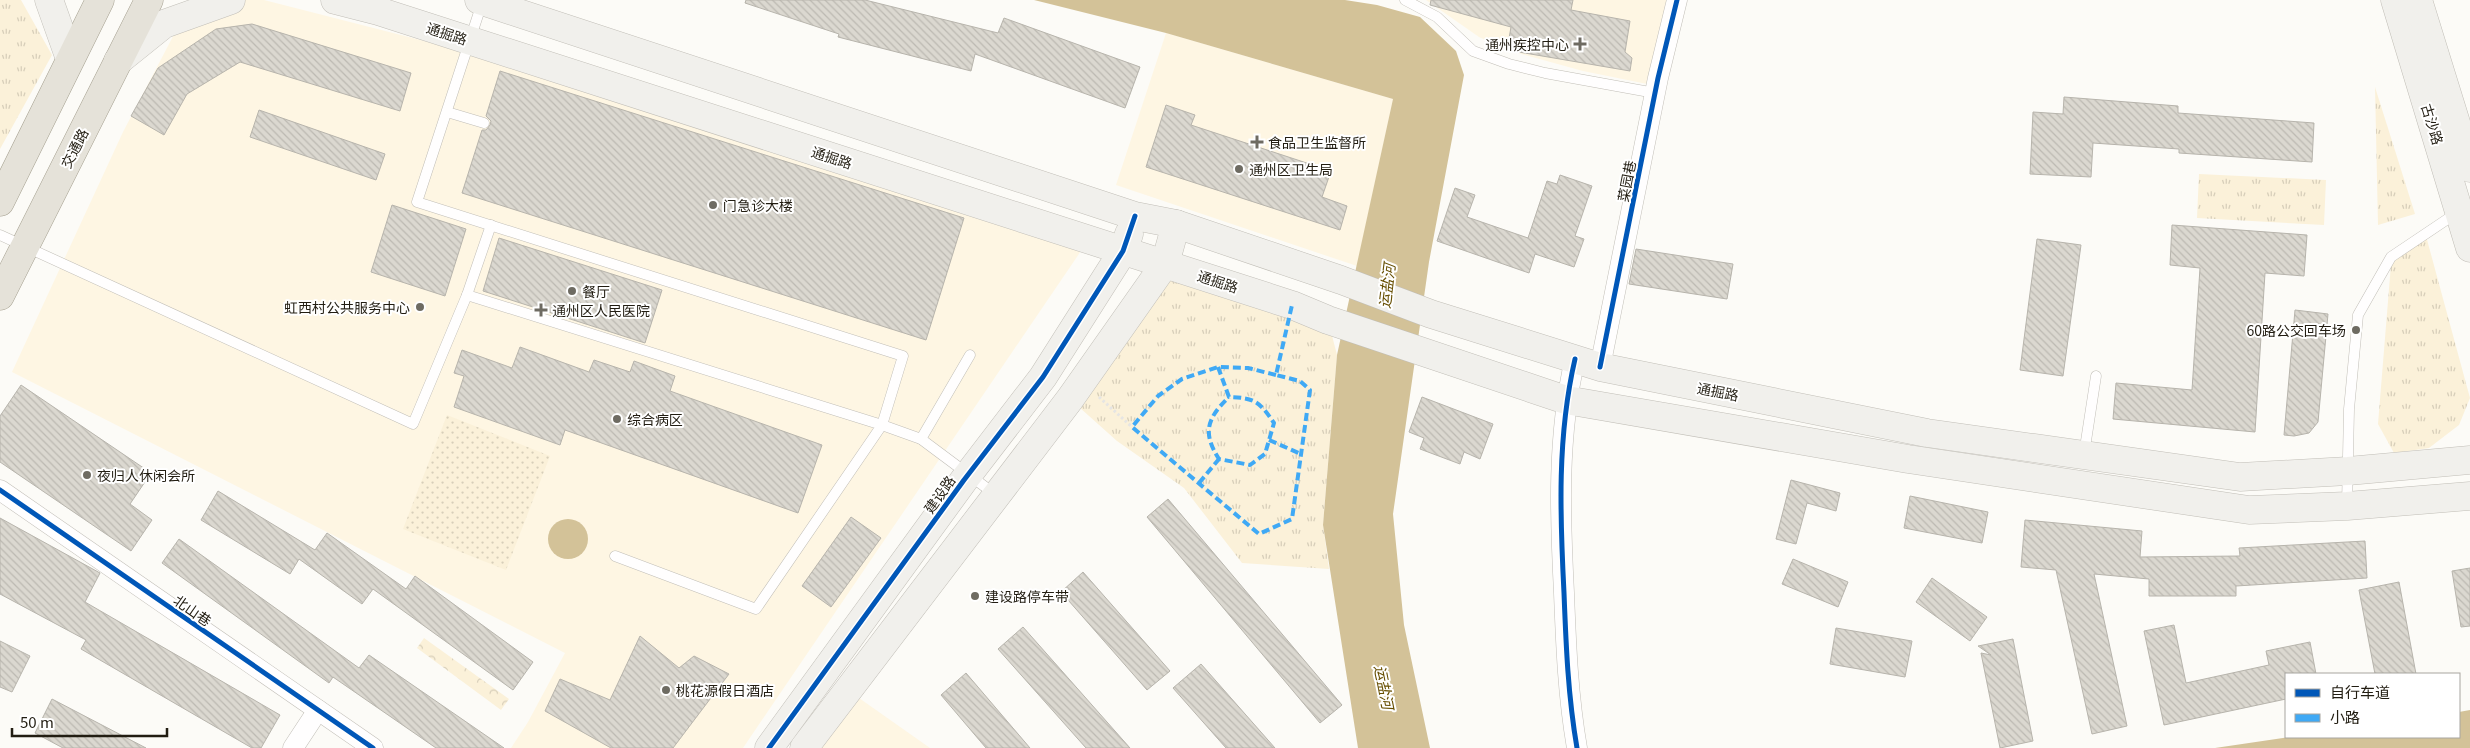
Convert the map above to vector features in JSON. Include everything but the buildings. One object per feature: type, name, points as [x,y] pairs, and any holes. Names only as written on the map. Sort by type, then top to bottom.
[{"type":"main road","points":[[49,0],[70,60]]},
{"type":"main road","points":[[0,202],[100,0]]},
{"type":"main road","name":"交通路","points":[[0,296],[149,0]]},
{"type":"main road","points":[[118,61],[164,24],[231,0]]},
{"type":"main road","name":"通掘路","points":[[335,0],[379,6],[1292,305],[1328,320],[1428,351],[1566,400]]},
{"type":"main road","name":"古沙路","points":[[2395,0],[2464,210],[2470,248]]},
{"type":"main road","name":"古沙路","points":[[2418,0],[2470,168]]},
{"type":"main road","points":[[481,1],[1135,216],[1176,224],[1165,264],[997,495],[804,748]]},
{"type":"main road","name":"建设路","points":[[769,748],[964,480],[1043,376],[1123,251],[1135,216]]},
{"type":"main road","name":"通掘路","points":[[1176,224],[1341,280],[1431,314],[1588,364],[1927,433],[2240,477],[2348,471],[2470,460]]},
{"type":"main road","points":[[1566,400],[1908,459],[2248,510],[2347,506],[2470,496]]},
{"type":"street","name":"菜园巷","points":[[1577,748],[1569,698],[1560,519],[1566,400],[1588,364],[1677,0]]},
{"type":"street","name":"北山巷","points":[[0,490],[373,748]]},
{"type":"street","points":[[293,748],[318,710]]},
{"type":"lane","points":[[1405,0],[1437,17],[1473,51],[1509,64],[1545,73],[1655,94]]},
{"type":"lane","points":[[481,1],[417,202],[903,356],[882,425],[756,608],[615,556]]},
{"type":"lane","points":[[447,112],[484,123]]},
{"type":"lane","points":[[2347,506],[2349,410],[2358,315],[2391,257],[2464,210]]},
{"type":"lane","points":[[0,235],[413,424],[466,294],[491,225]]},
{"type":"lane","points":[[466,294],[921,439],[997,495]]},
{"type":"lane","points":[[921,439],[970,355]]},
{"type":"lane","points":[[2084,455],[2096,376]]},
{"type":"path","points":[[1081,381],[1132,427]]},
{"type":"shaded area","name":"通州区人民医院","points":[[192,0],[264,0],[440,45],[1083,248],[743,748],[511,748],[528,722],[565,653],[12,372],[123,132]]},
{"type":"shaded area","name":"通州疾控中心","points":[[1426,0],[1677,0],[1657,86],[1583,71],[1507,50],[1479,37]]},
{"type":"shaded area","name":"食品卫生监督所","points":[[1166,33],[1393,99],[1357,266],[1116,185]]},
{"type":"shaded area","points":[[849,691],[930,748],[804,748]]},
{"type":"green space","points":[[0,0],[21,0],[52,55],[0,149]]},
{"type":"green space","points":[[2375,87],[2415,214],[2378,225]]},
{"type":"green space","points":[[2199,174],[2326,180],[2324,225],[2197,218]]},
{"type":"green space","points":[[2426,236],[2470,398],[2459,425],[2429,448],[2394,453],[2378,424],[2392,252]]},
{"type":"green space","points":[[1165,264],[1328,320],[1337,355],[1323,525],[1329,569],[1242,563],[1184,488],[1117,441],[1070,399]]},
{"type":"green space","points":[[447,415],[550,456],[506,570],[403,529]]},
{"type":"green space","points":[[424,638],[509,699],[501,710],[417,648]]},
{"type":"water","name":"运盐河","points":[[1034,0],[1345,0],[1377,5],[1420,17],[1456,51],[1464,75],[1429,262],[1393,514],[1404,625],[1430,748],[1358,748],[1323,525],[1337,355],[1393,99],[1166,33]]},
{"type":"water","points":[[564,519],[572,519],[579,522],[585,528],[588,539],[585,550],[579,556],[572,559],[564,559],[557,556],[551,550],[548,543],[548,535],[551,528],[557,522]]},
{"type":"water","points":[[2470,710],[2470,748],[2215,748],[2285,738],[2460,738],[2460,712]]},
{"type":"marked path","points":[[1276,375],[1248,368],[1218,367],[1182,379],[1158,396],[1132,427],[1259,534],[1292,519],[1310,390],[1300,381],[1276,375],[1292,305]]},
{"type":"marked path","points":[[1218,367],[1229,397],[1245,398],[1256,402],[1274,423],[1265,454],[1250,465],[1219,459],[1210,441],[1209,426],[1212,419],[1229,397]]},
{"type":"marked path","points":[[1269,440],[1301,454]]},
{"type":"marked path","points":[[1199,483],[1219,459]]},
{"type":"cycle path","points":[[1600,367],[1658,78],[1677,0]]},
{"type":"cycle path","points":[[769,748],[964,480],[1043,377],[1123,251],[1135,216]]},
{"type":"cycle path","points":[[1575,359],[1565,418],[1561,505],[1568,670],[1577,748]]},
{"type":"cycle path","points":[[0,490],[373,748]]},
{"type":"place","name":"通州疾控中心","points":[[1580,44]]},
{"type":"place","name":"食品卫生监督所","points":[[1257,142]]},
{"type":"place","name":"通州区卫生局","points":[[1239,169]]},
{"type":"place","name":"门急诊大楼","points":[[713,205]]},
{"type":"place","name":"餐厅","points":[[572,291]]},
{"type":"place","name":"虹西村公共服务中心","points":[[420,307]]},
{"type":"place","name":"通州区人民医院","points":[[541,310]]},
{"type":"place","name":"60路公交回车场","points":[[2356,330]]},
{"type":"place","name":"综合病区","points":[[617,419]]},
{"type":"place","name":"夜归人休闲会所","points":[[87,475]]},
{"type":"place","name":"建设路停车带","points":[[975,596]]},
{"type":"place","name":"桃花源假日酒店","points":[[666,690]]}]
